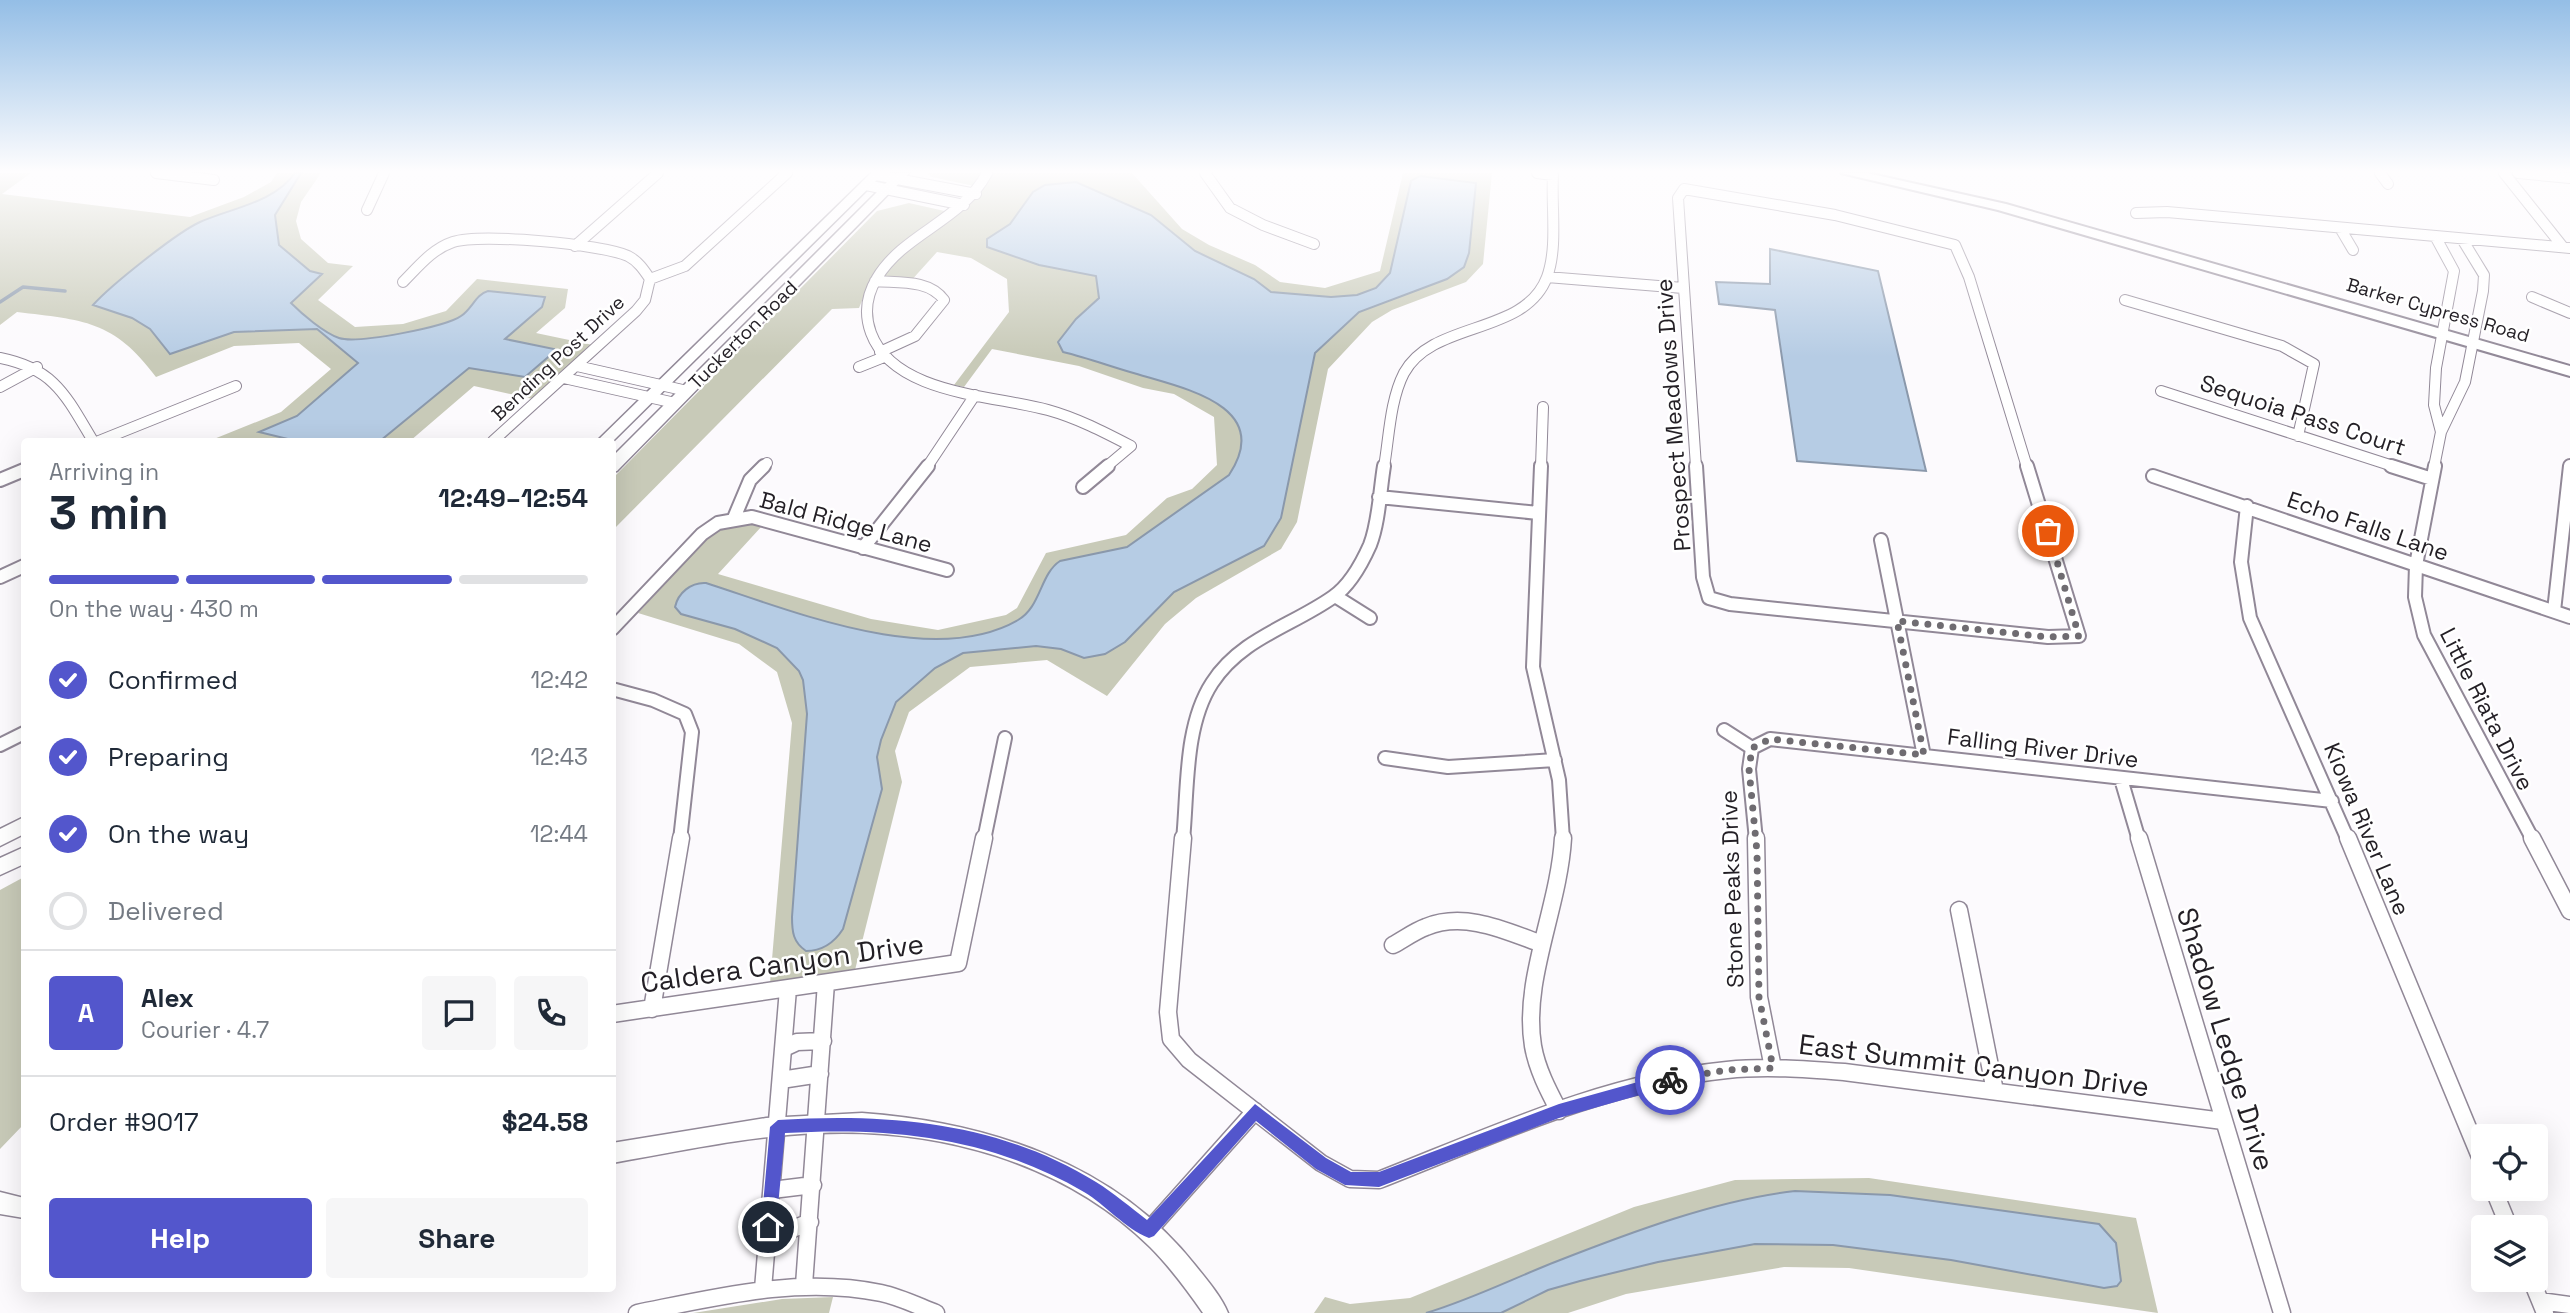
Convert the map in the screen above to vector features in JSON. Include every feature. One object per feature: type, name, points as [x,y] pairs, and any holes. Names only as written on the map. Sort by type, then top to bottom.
[{"type":"main road","name":"Tuckerton Road","points":[[608,438],[816,234]]},
{"type":"main road","name":"Tuckerton Road","points":[[616,463],[843,234]]},
{"type":"main road","name":"Barker Cypress Road","points":[[2114,234],[2475,339],[2570,371]]},
{"type":"main road","name":"Barker Cypress Road","points":[[2475,339],[2570,359]]},
{"type":"main road","points":[[0,838],[21,827]]},
{"type":"main road","points":[[0,867],[21,856]]},
{"type":"street","points":[[575,246],[588,234]]},
{"type":"street","points":[[403,282],[438,249],[458,241],[575,246],[615,251],[642,266],[650,279],[685,266],[721,234]]},
{"type":"street","points":[[921,234],[909,243],[875,281],[869,292],[866,313],[869,334],[882,354],[921,380],[975,395],[1049,410],[1131,446],[1083,487]]},
{"type":"street","points":[[1288,234],[1314,244]]},
{"type":"street","points":[[1149,1231],[1255,1111],[1189,1060],[1171,1039],[1168,1012],[1192,740],[1200,705],[1210,684],[1228,662],[1252,642],[1335,596],[1358,568],[1371,542],[1397,393],[1405,371],[1437,342],[1530,303],[1547,276],[1549,234]]},
{"type":"street","name":"Prospect Meadows Drive","points":[[1680,234],[1703,578],[1709,598],[1730,604],[2048,637],[2079,636],[1974,290],[1955,245],[1912,234]]},
{"type":"street","points":[[2344,234],[2353,250]]},
{"type":"street","points":[[2414,234],[2567,247]]},
{"type":"street","name":"Little Riata Drive","points":[[2435,236],[2454,271],[2436,368],[2434,405],[2441,432],[2416,565],[2415,597],[2424,635],[2570,911]]},
{"type":"street","name":"Little Riata Drive","points":[[2441,432],[2456,412],[2467,381],[2484,275],[2462,239]]},
{"type":"street","points":[[1547,276],[1683,288]]},
{"type":"street","name":"Bending Post Drive","points":[[497,438],[636,311],[645,300],[650,279]]},
{"type":"street","points":[[859,367],[915,336],[943,304],[943,296],[922,286],[875,281]]},
{"type":"street","points":[[2532,297],[2570,313]]},
{"type":"street","points":[[2124,300],[2282,346],[2314,364],[2298,436]]},
{"type":"street","points":[[0,358],[37,368],[55,380],[91,438]]},
{"type":"street","points":[[577,366],[687,391]]},
{"type":"street","points":[[0,387],[37,368]]},
{"type":"street","points":[[600,386],[602,379],[612,374]]},
{"type":"street","points":[[564,378],[675,403]]},
{"type":"street","points":[[619,391],[632,379]]},
{"type":"street","points":[[106,438],[236,386]]},
{"type":"street","name":"Sequoia Pass Court","points":[[2161,391],[2432,479]]},
{"type":"street","points":[[863,548],[932,462],[975,395]]},
{"type":"street","points":[[1543,407],[1532,667],[1539,705],[1555,760],[1563,815],[1555,902],[1532,984],[1533,1048],[1559,1111]]},
{"type":"street","points":[[616,625],[702,534],[718,523],[734,518],[750,480],[767,463]]},
{"type":"street","points":[[2554,611],[2570,466]]},
{"type":"street","points":[[0,480],[21,471]]},
{"type":"street","name":"Echo Falls Lane","points":[[2153,476],[2570,617]]},
{"type":"street","points":[[1379,497],[1538,513]]},
{"type":"street","name":"Kiowa River Lane","points":[[2247,506],[2240,552],[2243,588],[2250,618],[2332,801],[2471,1135]]},
{"type":"street","name":"Bald Ridge Lane","points":[[734,518],[761,519],[947,570]]},
{"type":"street","points":[[1881,540],[1924,755]]},
{"type":"street","points":[[0,577],[21,567]]},
{"type":"street","points":[[1335,596],[1370,618]]},
{"type":"street","points":[[616,690],[653,700],[685,714],[692,732],[682,830],[652,1009]]},
{"type":"street","points":[[1724,730],[1752,748]]},
{"type":"street","points":[[0,745],[21,734]]},
{"type":"street","name":"Caldera Canyon Drive","points":[[616,1014],[958,963],[1005,738]]},
{"type":"street","name":"Falling River Drive","points":[[1752,748],[1770,739],[2332,801]]},
{"type":"street","name":"Stone Peaks Drive","points":[[1752,748],[1749,769],[1757,852],[1759,997],[1773,1068]]},
{"type":"street","points":[[1385,758],[1410,766],[1446,767],[1555,760]]},
{"type":"street","name":"Shadow Ledge Drive","points":[[2121,779],[2282,1313]]},
{"type":"street","points":[[1959,910],[1995,1091]]},
{"type":"street","points":[[1393,945],[1430,925],[1457,921],[1487,926],[1542,944]]},
{"type":"street","points":[[804,1285],[818,1123],[826,984]]},
{"type":"street","points":[[763,1289],[788,989]]},
{"type":"street","points":[[784,1048],[797,1042],[822,1041]]},
{"type":"street","name":"East Summit Canyon Drive","points":[[1255,1111],[1321,1163],[1350,1180],[1379,1180],[1559,1111],[1677,1078],[1773,1068],[1874,1075],[2223,1121]]},
{"type":"street","points":[[781,1080],[820,1074]]},
{"type":"street","points":[[616,1152],[818,1123],[908,1126],[969,1138],[1029,1157],[1090,1187],[1149,1231],[1185,1268],[1217,1313]]},
{"type":"street","points":[[772,1190],[813,1185]]},
{"type":"street","points":[[0,1203],[21,1207]]},
{"type":"street","points":[[768,1227],[784,1231],[797,1229],[810,1222]]},
{"type":"street","points":[[637,1313],[763,1289],[804,1285],[880,1293],[936,1313]]},
{"type":"street","points":[[2543,1307],[2570,1305]]},
{"type":"green space","points":[[0,234],[300,234],[301,239],[328,263],[353,266],[318,300],[355,327],[403,324],[446,311],[477,279],[568,289],[565,308],[536,333],[593,345],[533,399],[474,386],[413,438],[216,438],[281,412],[331,369],[299,343],[234,346],[156,377],[126,344],[96,326],[17,312],[0,325]]},
{"type":"green space","points":[[854,234],[1191,234],[1255,265],[1280,282],[1325,288],[1380,271],[1389,234],[1486,234],[1483,264],[1466,282],[1392,310],[1372,322],[1328,369],[1297,522],[1281,549],[1196,598],[1165,624],[1107,696],[1047,660],[970,667],[909,712],[895,751],[902,782],[855,970],[770,983],[792,723],[777,672],[739,644],[638,613],[712,533],[730,526],[749,524],[762,526],[718,574],[871,619],[938,630],[1006,615],[1017,608],[1046,553],[1126,535],[1167,498],[1192,489],[1217,465],[1214,417],[1174,394],[1143,388],[1079,366],[992,349],[964,387],[954,385],[1009,312],[1007,279],[971,258],[937,252],[909,283],[872,276],[859,308],[832,309],[616,527],[616,475]]},
{"type":"green space","points":[[21,879],[21,1127],[0,1149],[0,890]]},
{"type":"green space","points":[[1869,1178],[2136,1218],[2158,1313],[1849,1268],[1784,1267],[1626,1294],[1568,1313],[1314,1313],[1325,1297],[1350,1304],[1410,1298],[1634,1207],[1735,1180]]},
{"type":"green space","points":[[833,1297],[829,1313],[693,1313],[782,1299]]},
{"type":"water","points":[[180,234],[278,234],[279,245],[310,271],[322,274],[291,303],[320,328],[339,338],[382,337],[438,325],[461,316],[480,295],[488,291],[545,297],[542,307],[505,339],[554,349],[554,352],[525,377],[469,368],[384,438],[284,438],[259,432],[297,416],[358,363],[317,329],[234,332],[170,354],[150,329],[132,318],[93,305],[144,260]]},
{"type":"water","points":[[994,234],[1175,234],[1195,251],[1254,279],[1271,292],[1331,297],[1357,295],[1376,288],[1390,273],[1399,234],[1471,234],[1464,267],[1447,279],[1359,312],[1315,353],[1281,518],[1264,546],[1174,592],[1125,642],[1105,654],[1084,658],[1061,649],[1036,646],[963,653],[935,668],[896,702],[877,757],[882,789],[843,929],[823,948],[806,951],[802,948],[794,936],[792,917],[807,714],[803,680],[799,671],[777,648],[735,629],[681,614],[675,607],[682,593],[690,586],[706,583],[821,620],[905,637],[946,639],[984,634],[1026,614],[1048,574],[1060,561],[1127,547],[1229,475],[1240,451],[1240,432],[1232,416],[1218,404],[1177,386],[1063,352],[1058,342],[1076,319],[1099,298],[1096,276],[1039,265],[987,247],[987,239]]},
{"type":"water","points":[[1770,249],[1878,271],[1926,471],[1797,461],[1775,310],[1719,304],[1716,282],[1770,284]]},
{"type":"water","points":[[1795,1191],[1890,1195],[2099,1224],[2116,1243],[2121,1281],[2117,1286],[2104,1288],[1951,1260],[1833,1245],[1755,1244],[1658,1262],[1580,1281],[1548,1290],[1501,1313],[1426,1313],[1475,1296],[1583,1251],[1673,1219],[1765,1195]]},
{"type":"waterway","points":[[0,302],[23,287],[65,291]]},
{"type":"way so far","points":[[1670,1080],[1726,1070],[1773,1068],[1759,997],[1756,955],[1757,852],[1749,769],[1752,748],[1770,739],[1924,755],[1897,621],[2048,637],[2079,636],[2048,531]]},
{"type":"route","points":[[768,1227],[778,1127],[848,1122],[908,1126],[969,1138],[1029,1157],[1090,1187],[1149,1231],[1255,1111],[1321,1163],[1350,1180],[1379,1180],[1559,1111],[1670,1080]]}]
